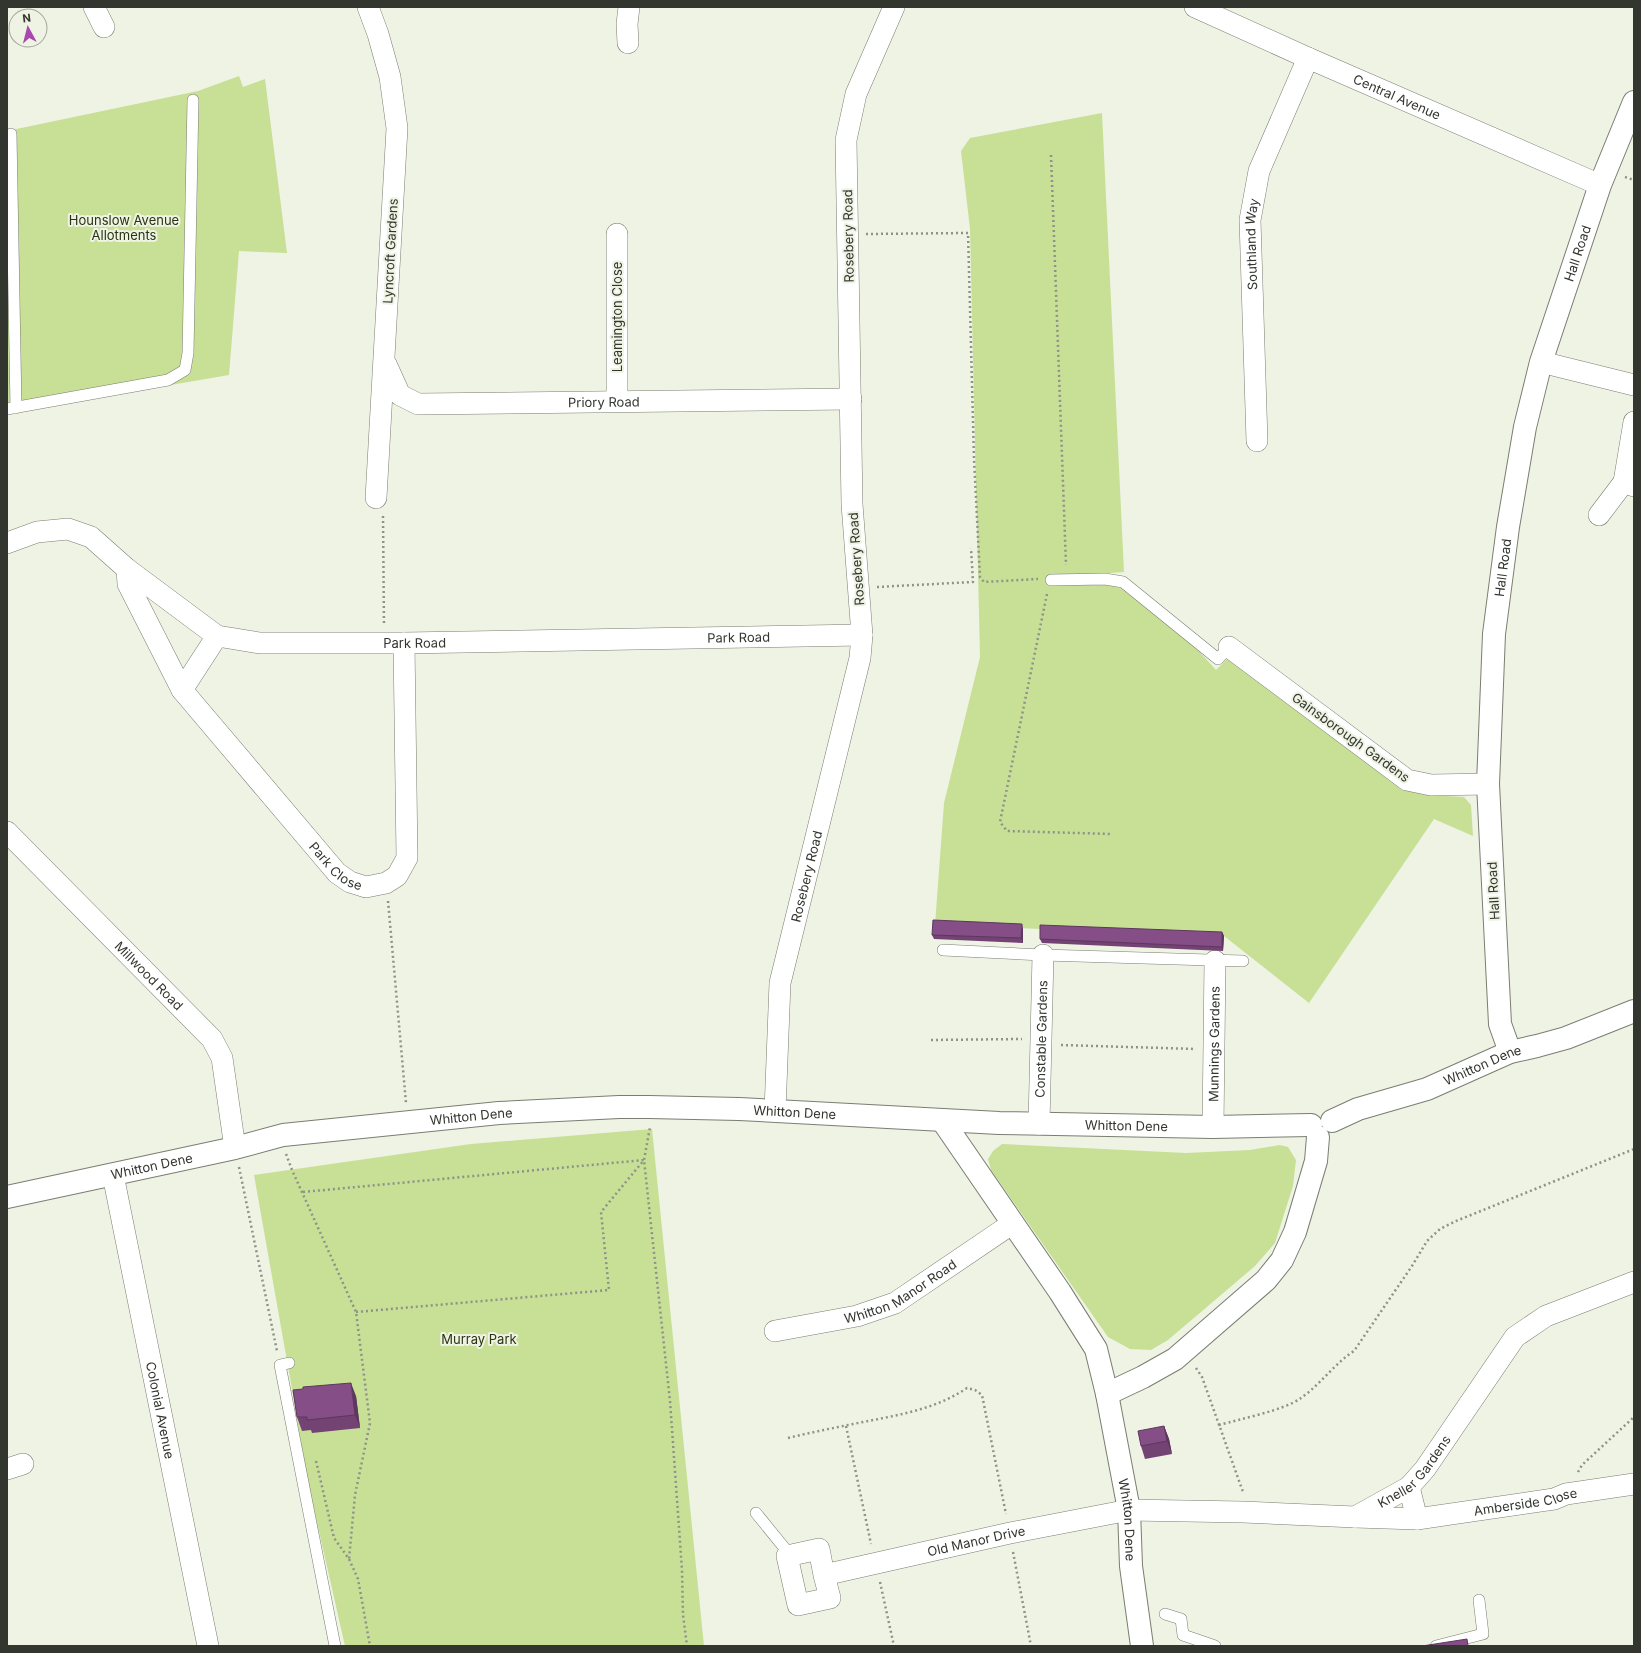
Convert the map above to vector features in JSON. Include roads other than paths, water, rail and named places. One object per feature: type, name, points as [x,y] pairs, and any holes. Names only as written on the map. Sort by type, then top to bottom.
[{"type":"street","points":[[94,7],[104,27]]},
{"type":"street","name":"Lyncroft Gardens","points":[[368,7],[378,34],[390,76],[397,128],[376,498]]},
{"type":"street","points":[[628,43],[627,24],[630,7]]},
{"type":"street","name":"Rosebery Road","points":[[775,1111],[780,983],[860,658],[862,636],[852,504],[846,140],[856,94],[894,7]]},
{"type":"street","name":"Central Avenue","points":[[1195,7],[1308,58],[1600,184]]},
{"type":"street","name":"Southland Way","points":[[1257,440],[1250,220],[1259,171],[1308,58]]},
{"type":"street","name":"Hall Road","points":[[1510,1052],[1500,1024],[1488,784],[1494,634],[1507,534],[1525,427],[1541,362],[1600,184],[1634,102]]},
{"type":"street","name":"Leamington Close","points":[[617,234],[617,401]]},
{"type":"street","name":"Priory Road","points":[[384,357],[389,372],[400,395],[418,404],[851,399]]},
{"type":"street","points":[[1541,362],[1634,384]]},
{"type":"street","points":[[1599,516],[1629,484],[1634,422]]},
{"type":"street","name":"Park Road","points":[[7,543],[38,532],[68,529],[91,537],[127,569],[217,636],[260,643],[394,643],[862,636]]},
{"type":"street","name":"Park Close","points":[[127,569],[128,584],[182,690],[337,872],[350,882],[366,886],[386,883],[397,876],[407,858],[394,643]]},
{"type":"street","points":[[182,690],[217,636]]},
{"type":"street","name":"Gainsborough Gardens","points":[[1229,647],[1407,780],[1431,785],[1488,784]]},
{"type":"street","name":"Millwood Road","points":[[7,832],[212,1039],[222,1058],[235,1148]]},
{"type":"street","name":"Constable Gardens","points":[[1039,1124],[1043,955]]},
{"type":"street","name":"Munnings Gardens","points":[[1213,1127],[1215,960]]},
{"type":"street","name":"Whitton Dene","points":[[7,1197],[235,1148],[283,1135],[500,1113],[619,1107],[775,1111],[1039,1124],[1213,1127],[1314,1131],[1326,1137],[1332,1132],[1334,1126],[1332,1121],[1358,1109],[1427,1089],[1510,1052],[1566,1038],[1634,1011]]},
{"type":"street","name":"Whitton Dene","points":[[942,1120],[1060,1292],[1096,1349],[1107,1394],[1129,1510],[1131,1566],[1142,1646]]},
{"type":"street","points":[[1107,1394],[1143,1377],[1175,1359],[1266,1280],[1282,1260],[1295,1232],[1316,1162],[1314,1131]]},
{"type":"street","name":"Colonial Avenue","points":[[113,1175],[208,1646]]},
{"type":"street","name":"Whitton Manor Road","points":[[775,1331],[857,1316],[895,1303],[1013,1223]]},
{"type":"street","name":"Kneller Gardens","points":[[1355,1517],[1409,1487],[1425,1469],[1515,1337],[1546,1316],[1634,1282]]},
{"type":"street","name":"Amberside Close","points":[[1355,1517],[1417,1520],[1554,1499],[1566,1494],[1634,1484]]},
{"type":"street","points":[[1409,1487],[1417,1520]]},
{"type":"street","points":[[1129,1510],[1244,1512],[1355,1517]]},
{"type":"street","name":"Old Manor Drive","points":[[824,1575],[1010,1533],[1129,1510]]},
{"type":"street","points":[[819,1549],[824,1575],[830,1598],[798,1605],[787,1556],[819,1549]]},
{"type":"lane","points":[[11,134],[12,409],[168,380],[184,370],[188,353],[193,100]]},
{"type":"lane","points":[[1049,585],[1105,579],[1123,582],[1218,659],[1229,647]]},
{"type":"lane","points":[[943,950],[1043,955],[1243,961]]},
{"type":"lane","points":[[285,1364],[335,1646]]},
{"type":"lane","points":[[756,1513],[791,1556]]},
{"type":"lane","points":[[1436,1646],[1483,1634],[1479,1600]]},
{"type":"lane","points":[[1165,1614],[1181,1619],[1183,1640],[1215,1646]]},
{"type":"park label","name":"Hounslow Avenue Allotments","points":[[124,228]]},
{"type":"park label","name":"Murray Park","points":[[479,1339]]}]
